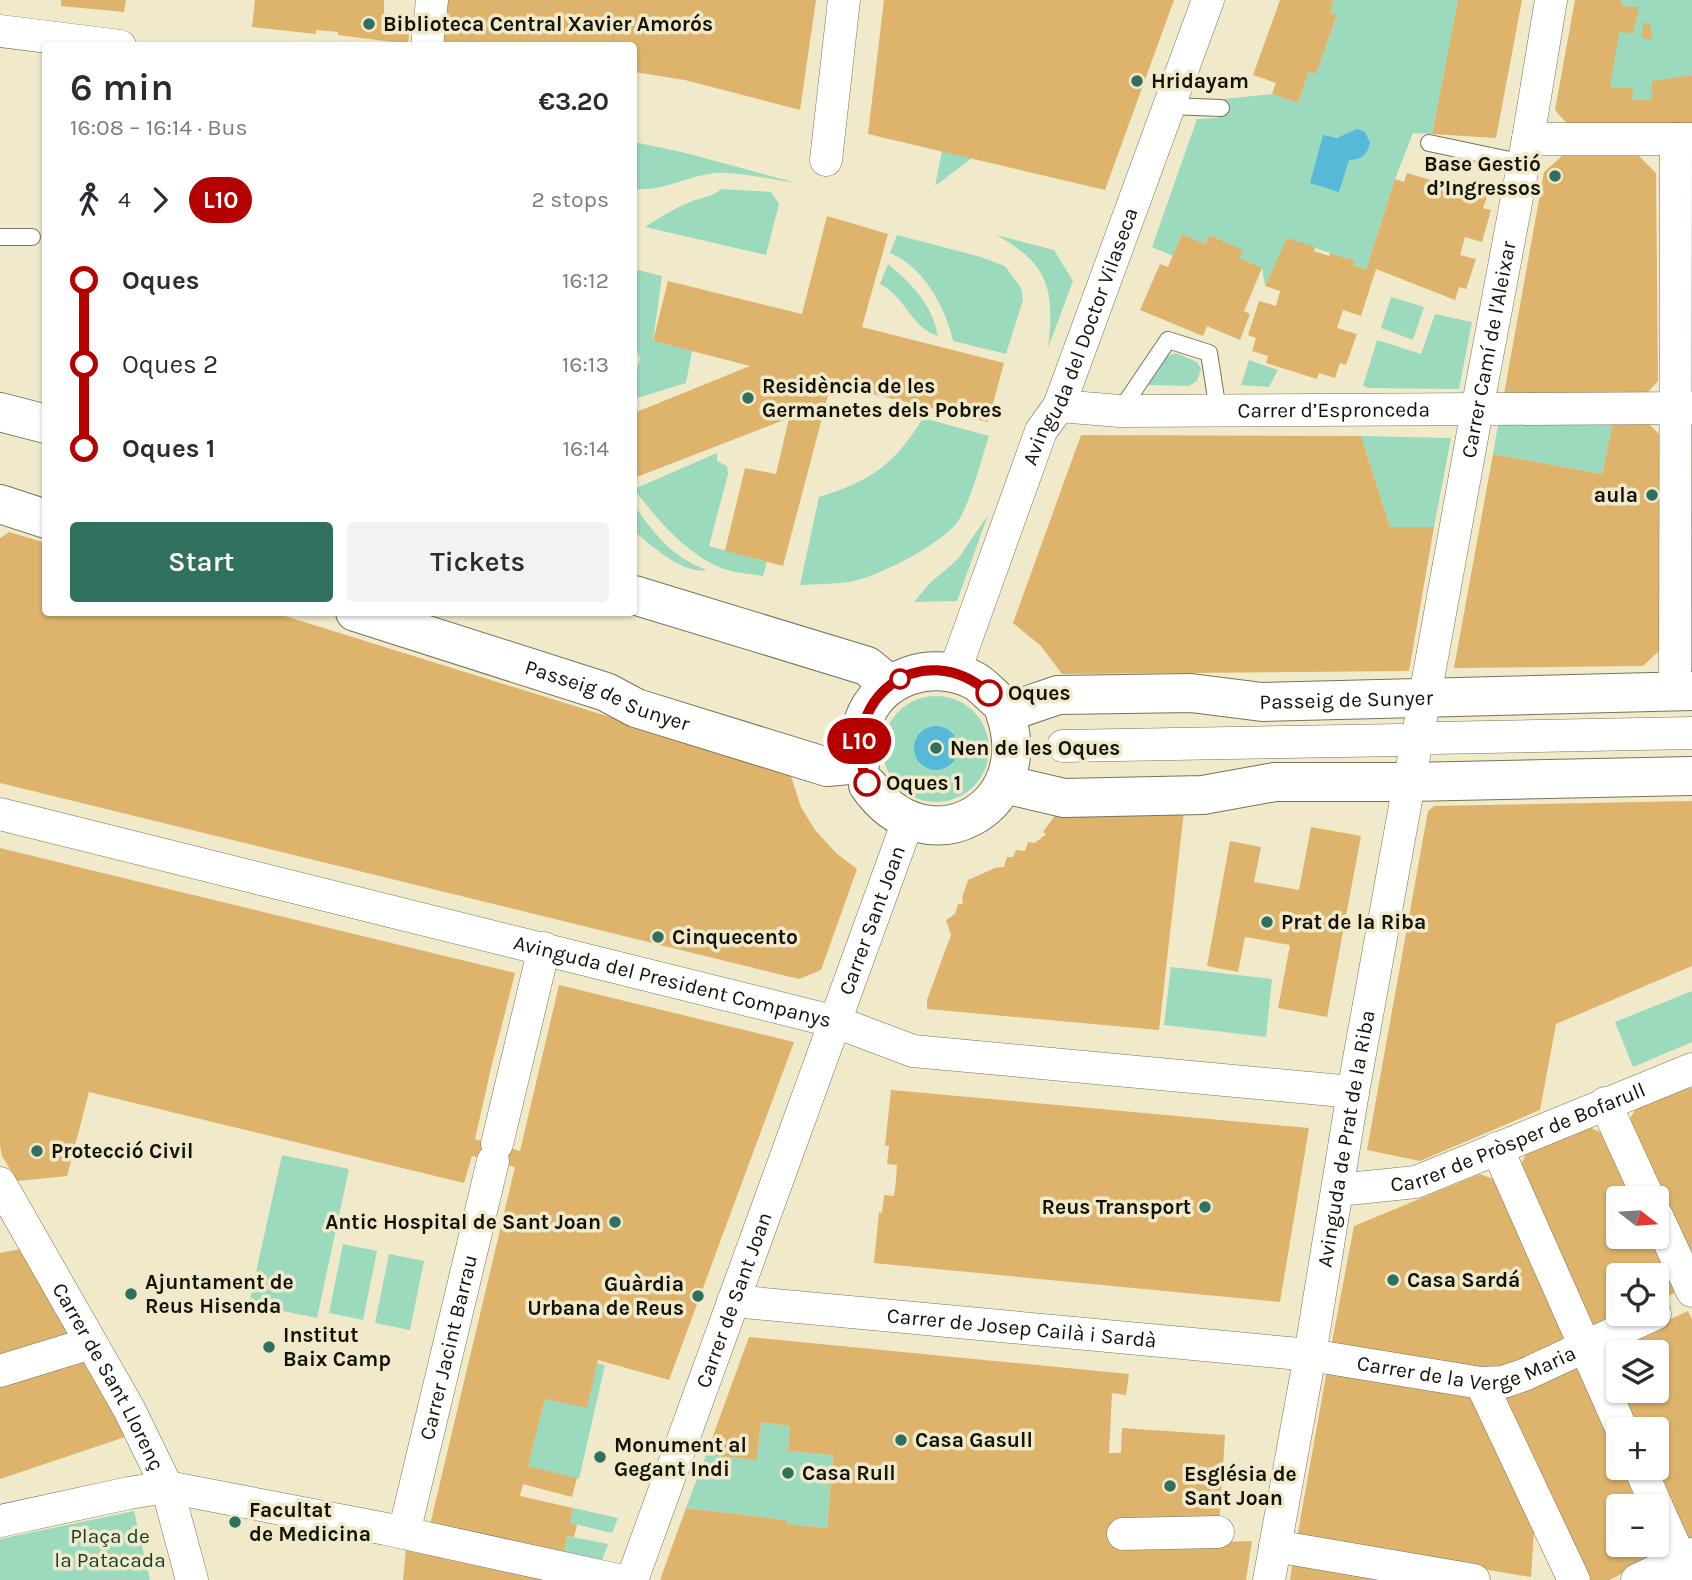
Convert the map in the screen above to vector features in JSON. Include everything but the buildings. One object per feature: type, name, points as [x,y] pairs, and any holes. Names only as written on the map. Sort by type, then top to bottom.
[{"type":"street","points":[[427,42],[432,0]]},
{"type":"street","points":[[826,160],[844,0]]},
{"type":"street","name":"Avinguda del Doctor Vilaseca","points":[[954,673],[1041,431],[1059,406],[1208,0]]},
{"type":"street","name":"Carrer Camí de l'Aleixar","points":[[1425,699],[1526,151],[1550,0]]},
{"type":"street","points":[[0,31],[88,42]]},
{"type":"street","points":[[1526,151],[1684,139],[1683,692]]},
{"type":"street","name":"Carrer d’Espronceda","points":[[1059,406],[1120,411],[1683,409]]},
{"type":"street","points":[[0,412],[42,423]]},
{"type":"street","points":[[0,504],[42,518]]},
{"type":"street","points":[[637,595],[867,666],[890,685]]},
{"type":"street","name":"Passeig de Sunyer","points":[[368,616],[606,692],[636,708],[827,767],[864,775]]},
{"type":"street","points":[[936,670],[954,673],[977,682],[1000,706],[1011,730],[1011,766],[1004,784],[992,801],[975,815],[953,823],[931,825],[908,821],[878,800],[864,775],[859,742],[863,720],[874,701],[890,685],[918,673],[936,670]]},
{"type":"street","name":"Passeig de Sunyer","points":[[1000,706],[1059,695],[1191,693],[1262,702],[1683,692]]},
{"type":"street","name":"Avinguda de Prat de la Riba","points":[[1269,1580],[1310,1355],[1353,1092],[1425,699]]},
{"type":"street","name":"Passeig de Sunyer","points":[[1434,738],[1692,733]]},
{"type":"street","name":"Passeig de Sunyer","points":[[1063,746],[1401,740]]},
{"type":"street","points":[[1004,784],[1064,798],[1203,794],[1275,782],[1692,776]]},
{"type":"street","name":"Avinguda del President Companys","points":[[0,814],[835,1022],[913,1051],[1353,1092]]},
{"type":"street","name":"Carrer Sant Joan","points":[[835,1022],[908,821]]},
{"type":"street","name":"Carrer Jacint Barrau","points":[[404,1533],[544,948]]},
{"type":"street","name":"Carrer de Sant Joan","points":[[632,1580],[835,1022]]},
{"type":"street","name":"Carrer de Pròsper de Bofarull","points":[[1338,1190],[1416,1182],[1692,1069]]},
{"type":"street","points":[[1605,1104],[1643,1186]]},
{"type":"street","points":[[1497,1148],[1616,1417]]},
{"type":"street","name":"Carrer de Sant Llorenç","points":[[0,1184],[129,1409],[167,1487],[192,1580]]},
{"type":"street","points":[[1670,1244],[1692,1291]]},
{"type":"street","name":"Carrer de la Verge Maria","points":[[1669,1308],[1692,1297]]},
{"type":"street","name":"Carrer de Josep Cailà i Sardà","points":[[733,1301],[1310,1355]]},
{"type":"street","name":"Carrer de la Verge Maria","points":[[1310,1355],[1481,1383],[1503,1382],[1630,1326]]},
{"type":"street","points":[[0,1371],[91,1343]]},
{"type":"street","points":[[1481,1383],[1574,1580]]},
{"type":"street","points":[[0,1521],[167,1487],[404,1533],[618,1580]]},
{"type":"street","points":[[1637,1580],[1688,1565],[1669,1529]]},
{"type":"street","points":[[1123,1534],[1218,1532]]},
{"type":"street","points":[[1275,1546],[1474,1580]]},
{"type":"lane","points":[[1169,106],[1221,108]]},
{"type":"lane","points":[[1429,143],[1526,151]]},
{"type":"lane","points":[[0,237],[32,237]]},
{"type":"lane","points":[[1120,411],[1168,340],[1209,353],[1218,411]]},
{"type":"lane","points":[[991,612],[1056,435],[1059,406]]},
{"type":"lane","points":[[637,609],[688,629]]},
{"type":"lane","points":[[606,692],[640,694],[791,740]]},
{"type":"lane","points":[[1074,709],[1262,702]]},
{"type":"lane","points":[[1077,782],[1275,782]]},
{"type":"green space","points":[[1334,0],[1458,0],[1432,134],[1413,133],[1366,270],[1353,265],[1354,261],[1288,239],[1265,286],[1262,268],[1239,258],[1242,250],[1209,235],[1205,244],[1182,234],[1173,256],[1152,247],[1197,119],[1218,118],[1224,99],[1272,94],[1298,103],[1309,71],[1316,73],[1337,16],[1330,13]]},
{"type":"green space","points":[[1621,0],[1692,0],[1692,75],[1653,81],[1651,99],[1632,100],[1632,88],[1610,88]]},
{"type":"green space","points":[[637,143],[796,183],[744,174],[714,173],[637,189]]},
{"type":"green space","points":[[942,151],[972,158],[935,186]]},
{"type":"green space","points":[[721,189],[771,192],[779,204],[766,255],[645,227],[678,207],[710,196]]},
{"type":"green space","points":[[897,235],[1005,266],[1021,288],[1023,300],[1006,354],[953,341],[939,302],[923,278],[902,259],[890,253]]},
{"type":"green space","points":[[996,235],[1054,250],[1073,281],[1048,348],[1050,310],[1044,281],[1038,268],[1027,256]]},
{"type":"green space","points":[[888,264],[920,295],[931,314],[938,336],[921,326],[897,297],[880,284]]},
{"type":"green space","points":[[637,270],[662,276],[653,341],[692,351],[686,383],[637,398],[637,370],[640,358],[637,350]]},
{"type":"green space","points":[[1391,297],[1424,307],[1413,340],[1381,328]]},
{"type":"green space","points":[[1435,314],[1472,322],[1459,389],[1363,386],[1377,340],[1421,354]]},
{"type":"green space","points":[[1176,353],[1197,362],[1201,369],[1197,381],[1189,386],[1148,385],[1146,380],[1167,356]]},
{"type":"green space","points":[[1249,360],[1278,370],[1269,387],[1241,385]]},
{"type":"green space","points":[[923,418],[989,436],[960,518],[941,538],[926,548],[876,574],[849,582],[800,585],[819,497],[853,485],[880,469],[902,448]]},
{"type":"green space","points":[[1613,423],[1602,474],[1493,454],[1498,425]]},
{"type":"green space","points":[[1361,436],[1451,438],[1434,527],[1390,527]]},
{"type":"green space","points":[[717,453],[717,461],[727,466],[728,474],[709,546],[767,562],[763,576],[724,569],[694,552],[662,523],[637,493],[637,488]]},
{"type":"green space","points":[[637,509],[674,552],[707,570],[688,568],[658,551],[637,534]]},
{"type":"green space","points":[[988,515],[957,601],[914,602],[930,583],[958,559]]},
{"type":"green space","points":[[936,696],[956,700],[974,711],[985,729],[989,749],[985,769],[974,787],[956,798],[936,802],[916,798],[898,787],[887,769],[883,749],[887,729],[898,711],[916,700]]},
{"type":"green space","points":[[1171,967],[1272,979],[1266,1037],[1164,1025]]},
{"type":"green space","points":[[1692,991],[1692,1042],[1633,1067],[1615,1022]]},
{"type":"green space","points":[[282,1155],[349,1169],[317,1318],[249,1304]]},
{"type":"green space","points":[[343,1244],[377,1251],[363,1320],[329,1313]]},
{"type":"green space","points":[[389,1254],[424,1261],[410,1330],[375,1323]]},
{"type":"green space","points":[[597,1363],[605,1365],[579,1479],[528,1466],[545,1399],[587,1407]]},
{"type":"green space","points":[[761,1422],[790,1426],[788,1451],[833,1455],[827,1528],[786,1524],[786,1520],[686,1508],[706,1455],[757,1460]]},
{"type":"green space","points":[[573,1508],[618,1518],[612,1533],[570,1523]]},
{"type":"green space","name":"Plaça de la Patacada","points":[[134,1511],[150,1580],[0,1580],[0,1539]]},
{"type":"green space","points":[[567,1536],[608,1544],[602,1560],[564,1552]]},
{"type":"water","points":[[1357,129],[1365,132],[1370,143],[1363,156],[1349,160],[1339,192],[1310,183],[1323,135],[1337,138]]},
{"type":"water","points":[[936,726],[945,727],[952,732],[957,739],[957,757],[952,764],[945,769],[936,770],[927,769],[920,764],[915,757],[914,748],[915,739],[920,732],[927,727]]},
{"type":"bus line","name":"L10","points":[[867,783],[860,764],[859,742],[863,720],[874,701],[890,685],[918,673],[936,670],[954,673],[977,682],[989,693]]},
{"type":"place","name":"Biblioteca Central Xavier Amorós","points":[[369,24]]},
{"type":"place","name":"Hridayam","points":[[1137,81]]},
{"type":"place","name":"Base Gestió d’Ingressos","points":[[1555,176]]},
{"type":"place","name":"Residència de les Germanetes dels Pobres","points":[[748,398]]},
{"type":"place","name":"aula","points":[[1652,495]]},
{"type":"place","name":"Oques","points":[[989,693]]},
{"type":"place","name":"Nen de les Oques","points":[[936,748]]},
{"type":"place","name":"Oques 1","points":[[867,783]]},
{"type":"place","name":"Prat de la Riba","points":[[1267,922]]},
{"type":"place","name":"Cinquecento","points":[[658,937]]},
{"type":"place","name":"Protecció Civil","points":[[37,1151]]},
{"type":"place","name":"Reus Transport","points":[[1205,1207]]},
{"type":"place","name":"Antic Hospital de Sant Joan","points":[[615,1222]]},
{"type":"place","name":"Casa Sardá","points":[[1393,1280]]},
{"type":"place","name":"Ajuntament de Reus Hisenda","points":[[131,1294]]},
{"type":"place","name":"Guàrdia Urbana de Reus","points":[[698,1296]]},
{"type":"place","name":"Institut Baix Camp","points":[[269,1347]]},
{"type":"place","name":"Casa Gasull","points":[[901,1440]]},
{"type":"place","name":"Monument al Gegant Indi","points":[[600,1457]]},
{"type":"place","name":"Casa Rull","points":[[788,1473]]},
{"type":"place","name":"Església de Sant Joan","points":[[1170,1486]]},
{"type":"place","name":"Facultat de Medicina","points":[[235,1522]]}]
